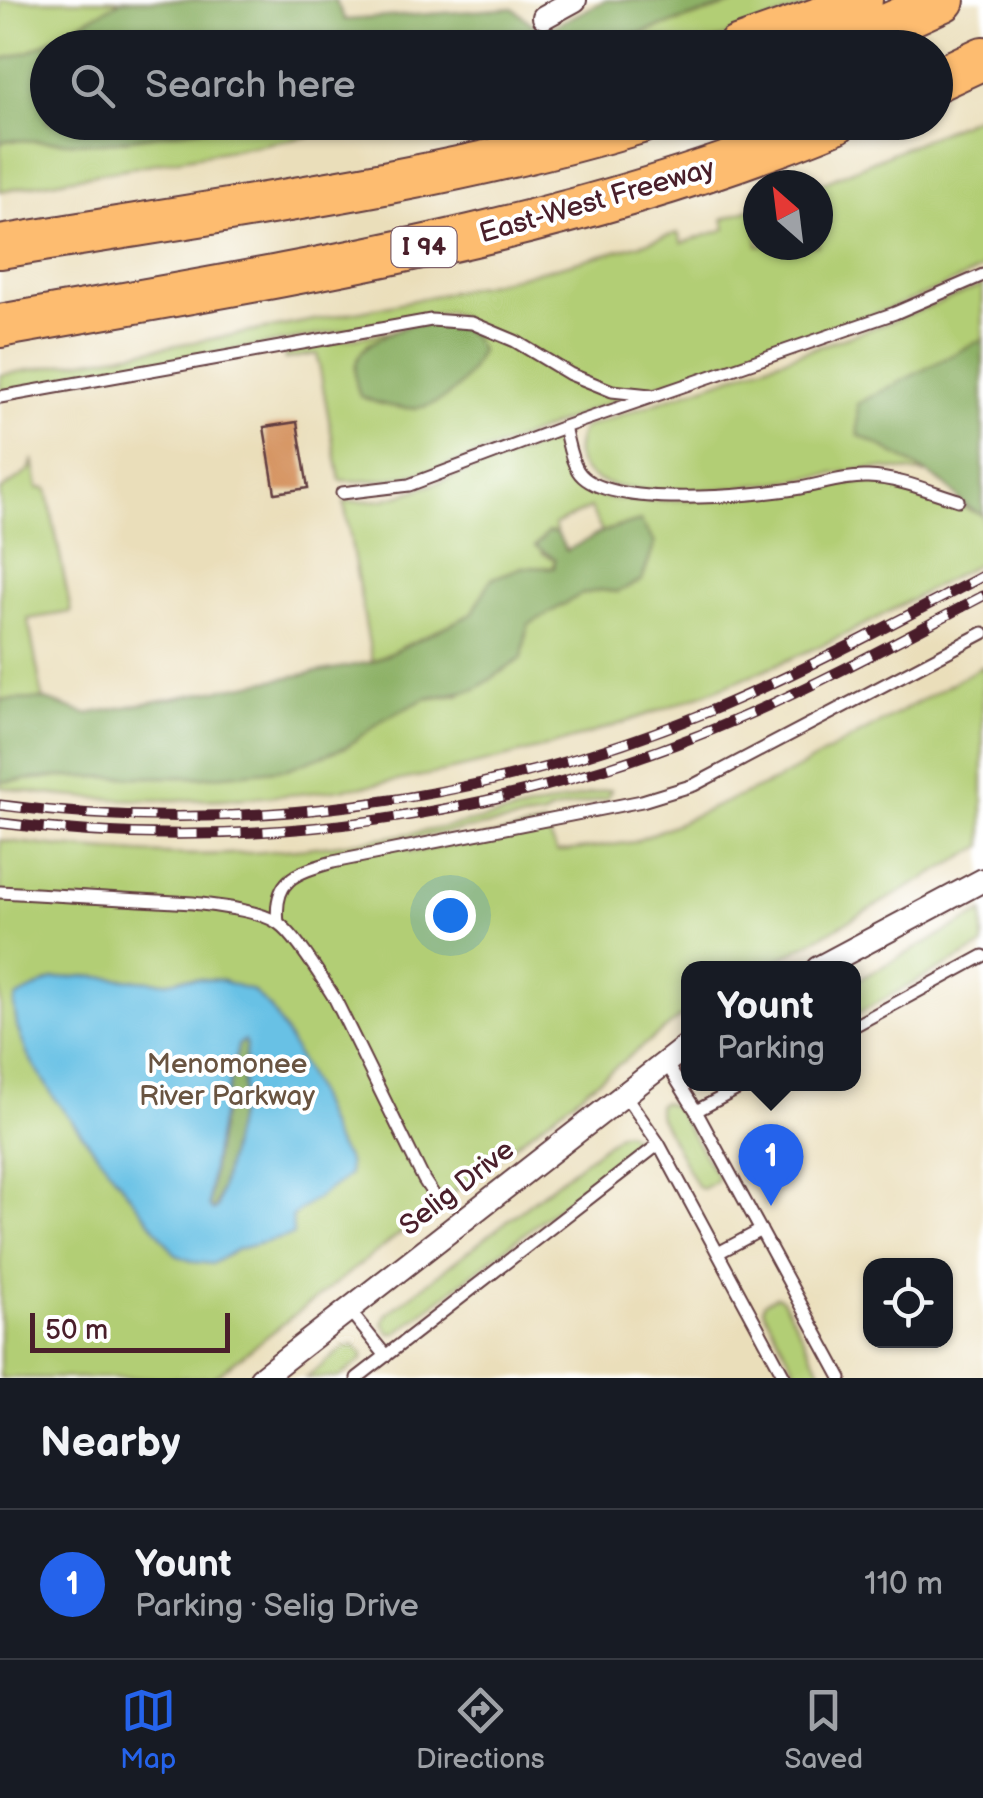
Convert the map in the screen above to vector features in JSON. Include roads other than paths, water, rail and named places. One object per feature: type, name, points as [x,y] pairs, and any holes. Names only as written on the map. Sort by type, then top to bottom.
[{"type":"highway","points":[[788,30],[861,0]]},
{"type":"highway","points":[[877,30],[944,0]]},
{"type":"highway","points":[[953,72],[983,58]]},
{"type":"highway","points":[[406,179],[479,140]]},
{"type":"highway","points":[[0,247],[406,179],[581,140]]},
{"type":"highway","name":"East-West Freeway","points":[[0,326],[346,264],[488,233],[719,167],[789,140]]},
{"type":"street","points":[[544,16],[576,0]]},
{"type":"street","points":[[831,961],[983,880]]},
{"type":"street","name":"Selig Drive","points":[[261,1378],[681,1050]]},
{"type":"lane","points":[[342,494],[409,485],[894,312],[983,275]]},
{"type":"lane","points":[[0,398],[431,320],[472,322],[584,380],[612,391],[654,396]]},
{"type":"lane","points":[[564,427],[578,472],[592,485],[614,493],[687,497],[799,488],[868,476],[958,500]]},
{"type":"lane","points":[[439,1203],[335,999],[278,923],[276,904],[279,890],[286,882],[333,862],[642,801],[694,785],[983,633]]},
{"type":"lane","points":[[0,892],[222,906],[278,923]]},
{"type":"lane","points":[[861,1022],[983,956]]},
{"type":"lane","points":[[666,1063],[681,1087]]},
{"type":"lane","points":[[684,1091],[841,1378]]},
{"type":"lane","points":[[696,1111],[734,1091]]},
{"type":"lane","points":[[625,1095],[659,1144],[785,1378]]},
{"type":"lane","points":[[357,1378],[659,1144]]},
{"type":"lane","points":[[718,1253],[761,1230]]},
{"type":"lane","points":[[349,1310],[386,1356]]},
{"type":"water","points":[[85,976],[165,982],[183,978],[220,980],[253,991],[271,1009],[290,1041],[333,1139],[348,1161],[349,1175],[292,1216],[293,1235],[238,1249],[212,1264],[176,1255],[55,1099],[27,1054],[17,1027],[16,998],[53,979]],"holes":[[[244,1040],[242,1094],[213,1211],[209,1206],[216,1145],[238,1045]]]},
{"type":"railway","points":[[0,805],[89,814],[269,814],[358,805],[535,770],[621,744],[741,698],[983,576]]},
{"type":"railway","points":[[0,823],[95,832],[286,830],[381,820],[475,803],[567,780],[658,751],[747,715],[983,596]]},
{"type":"place","name":"Yount","points":[[771,1206]]},
{"type":"park label","name":"Menomonee River Parkway","points":[[227,1080]]}]
